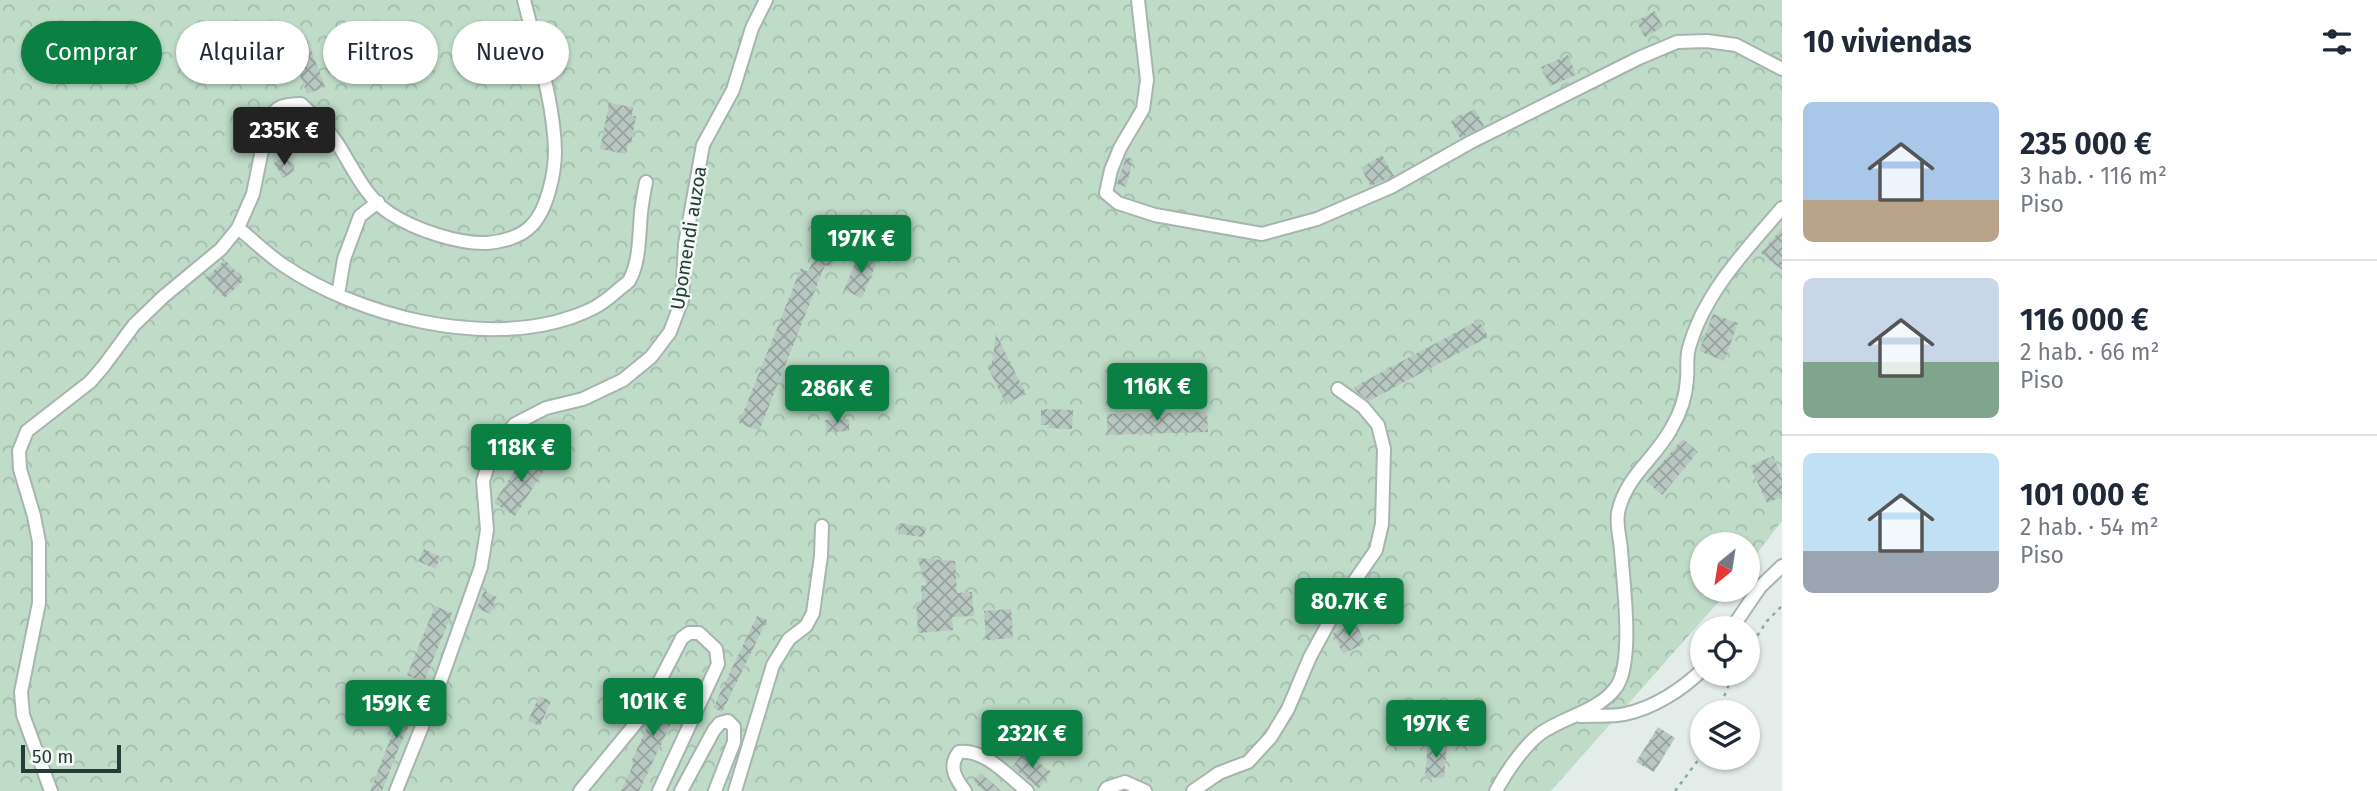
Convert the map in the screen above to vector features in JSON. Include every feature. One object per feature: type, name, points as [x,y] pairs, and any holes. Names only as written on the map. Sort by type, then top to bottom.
[{"type":"lane","points":[[51,791],[23,715],[21,692],[39,603],[39,542],[20,469],[19,451],[27,431],[90,382],[134,325],[221,249],[238,228],[253,194],[268,120],[274,110],[285,105],[300,104],[316,117],[337,143],[359,181],[390,214],[426,231],[476,243],[502,242],[531,226],[544,205],[551,186],[555,151],[548,100],[524,0]]},
{"type":"lane","name":"Upomendi auzoa","points":[[396,791],[442,677],[481,567],[487,530],[483,481],[493,450],[515,424],[546,408],[583,399],[623,380],[651,357],[670,332],[682,300],[685,244],[703,145],[733,90],[752,28],[766,0]]},
{"type":"lane","points":[[1138,0],[1147,80],[1143,109],[1120,148],[1106,193],[1118,204],[1155,215],[1262,234],[1317,219],[1391,187],[1471,142],[1639,58],[1677,42],[1707,41],[1736,45],[1782,69]]},
{"type":"lane","points":[[238,228],[284,265],[338,295],[398,316],[455,327],[509,330],[559,321],[599,307],[628,281],[639,247],[646,182]]},
{"type":"lane","points":[[338,295],[344,259],[360,216],[377,202]]},
{"type":"lane","points":[[1496,791],[1506,772],[1540,734],[1598,704],[1617,686],[1625,667],[1626,630],[1617,516],[1625,489],[1671,431],[1682,406],[1687,380],[1688,350],[1710,300],[1737,262],[1782,208]]},
{"type":"lane","points":[[1193,791],[1219,773],[1248,762],[1271,737],[1340,602],[1376,550],[1382,524],[1384,449],[1378,425],[1363,407],[1338,388]]},
{"type":"lane","points":[[736,791],[773,665],[789,639],[806,626],[813,613],[822,526]]},
{"type":"lane","points":[[1740,616],[1760,587],[1782,566]]},
{"type":"lane","points":[[580,791],[641,717],[682,638],[689,633],[699,632],[716,649],[718,664],[659,791]]},
{"type":"lane","points":[[1569,717],[1625,714],[1662,700],[1690,682]]},
{"type":"lane","points":[[681,791],[714,730],[720,723],[728,721],[734,727],[734,742],[715,791]]},
{"type":"lane","points":[[965,791],[953,769],[953,760],[959,752],[969,751],[991,762],[1027,791]]},
{"type":"lane","points":[[1105,791],[1125,782],[1145,791]]},
{"type":"path","points":[[1760,632],[1782,606]]},
{"type":"path","points":[[1675,791],[1691,770]]},
{"type":"green space","points":[[0,0],[1782,0],[1782,521],[1760,549],[1760,532],[1690,532],[1690,602],[1718,602],[1706,616],[1690,616],[1690,634],[1551,791],[0,791]]},
{"type":"building","points":[[1655,11],[1663,27],[1645,37],[1636,21]]},
{"type":"building","points":[[309,45],[325,87],[307,94],[303,84],[309,84]]},
{"type":"building","points":[[1568,55],[1576,75],[1550,86],[1541,67]]},
{"type":"building","points":[[609,103],[633,107],[632,116],[636,116],[631,144],[628,143],[626,154],[600,149]]},
{"type":"building","points":[[1475,109],[1484,126],[1460,138],[1451,121]]},
{"type":"building","points":[[1382,155],[1394,176],[1371,186],[1361,168]]},
{"type":"building","points":[[286,156],[295,171],[283,178],[274,163]]},
{"type":"building","points":[[1126,157],[1133,159],[1126,187],[1117,184]]},
{"type":"building","points":[[1782,228],[1782,270],[1761,253]]},
{"type":"building","points":[[823,238],[841,246],[831,267],[825,265],[759,431],[739,423],[801,268],[808,272]]},
{"type":"building","points":[[860,252],[878,259],[862,298],[844,290]]},
{"type":"building","points":[[225,260],[244,280],[225,298],[206,278]]},
{"type":"building","points":[[1713,314],[1738,323],[1724,361],[1699,351]]},
{"type":"building","points":[[1479,320],[1488,337],[1369,401],[1354,387]]},
{"type":"building","points":[[996,334],[1026,394],[1006,404],[987,366],[992,363]]},
{"type":"building","points":[[1041,409],[1073,410],[1072,429],[1041,425]]},
{"type":"building","points":[[1207,412],[1208,432],[1107,435],[1107,414]]},
{"type":"building","points":[[849,419],[849,431],[826,432],[825,420]]},
{"type":"building","points":[[1683,439],[1698,452],[1662,495],[1646,481]]},
{"type":"building","points":[[527,451],[548,464],[515,516],[494,503]]},
{"type":"building","points":[[1773,456],[1782,477],[1782,497],[1767,503],[1750,466]]},
{"type":"building","points":[[899,523],[926,527],[924,537],[898,534]]},
{"type":"building","points":[[424,549],[441,557],[435,569],[418,561]]},
{"type":"building","points":[[917,558],[955,561],[957,593],[972,592],[974,616],[952,617],[953,630],[918,633],[916,602],[922,601],[921,586],[927,585]]},
{"type":"building","points":[[484,591],[497,597],[490,614],[477,608]]},
{"type":"building","points":[[435,606],[452,613],[424,682],[407,675]]},
{"type":"building","points":[[1011,609],[1013,638],[986,640],[984,611]]},
{"type":"building","points":[[757,616],[767,620],[722,712],[713,708]]},
{"type":"building","points":[[1356,623],[1365,643],[1343,654],[1333,633]]},
{"type":"building","points":[[674,679],[685,684],[673,709],[677,711],[639,791],[621,791],[634,763],[631,762],[659,702],[661,703]]},
{"type":"building","points":[[412,690],[423,696],[382,791],[370,791],[392,732]]},
{"type":"building","points":[[539,696],[551,701],[540,726],[528,721]]},
{"type":"building","points":[[1658,727],[1675,738],[1654,772],[1636,762]]},
{"type":"building","points":[[1428,742],[1447,744],[1444,778],[1425,777]]},
{"type":"building","points":[[1024,752],[1051,772],[1039,788],[1012,767]]},
{"type":"building","points":[[981,773],[1001,791],[984,791],[973,781]]}]
